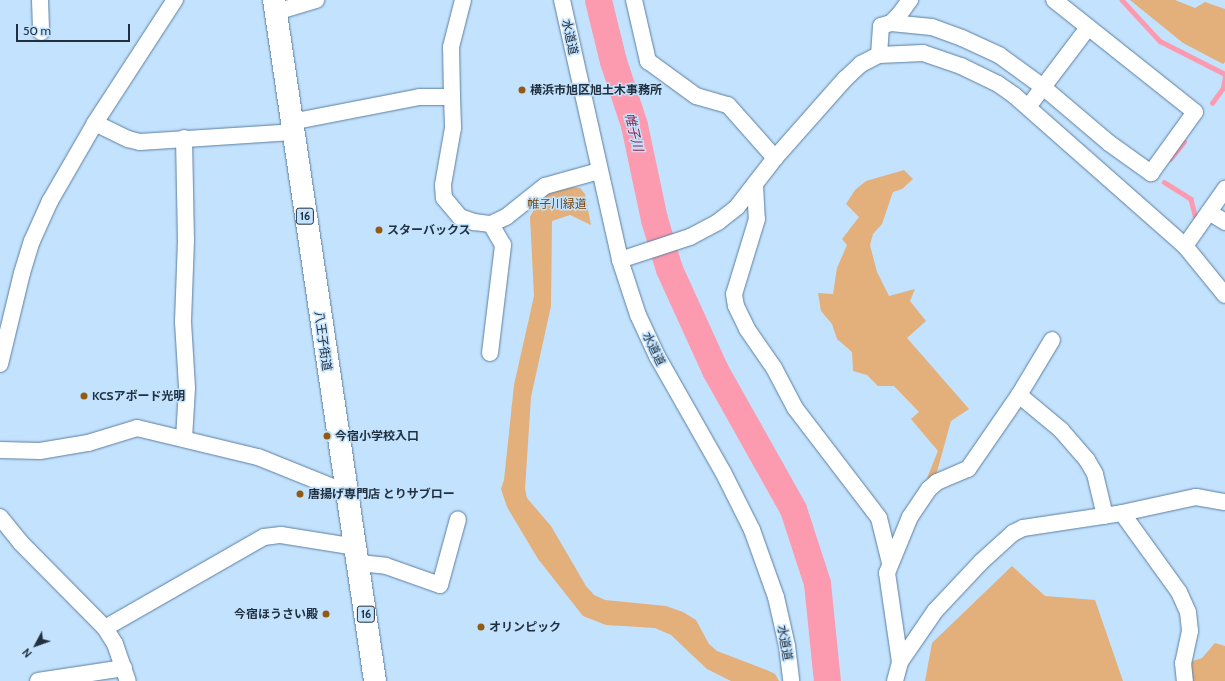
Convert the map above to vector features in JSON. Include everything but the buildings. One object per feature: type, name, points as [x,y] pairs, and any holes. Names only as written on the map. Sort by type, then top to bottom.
[{"type":"highway","name":"八王子街道","points":[[275,6],[375,681]]},
{"type":"street","points":[[40,0],[41,32]]},
{"type":"street","points":[[0,364],[6,307],[32,241],[47,208],[95,124],[175,0]]},
{"type":"street","points":[[275,6],[316,0]]},
{"type":"street","points":[[463,0],[451,46],[453,128],[444,185],[444,198],[460,217],[474,222],[491,224],[506,217],[545,186],[599,171]]},
{"type":"street","name":"水道道","points":[[562,0],[620,260],[638,315],[657,356],[723,472],[752,530],[776,597],[787,646],[791,681]]},
{"type":"street","points":[[634,0],[648,61],[696,96],[728,105],[775,158]]},
{"type":"street","points":[[891,23],[910,0]]},
{"type":"street","points":[[878,55],[881,26],[891,23],[932,28],[962,38],[999,55],[1044,87],[1109,143],[1151,173],[1195,112],[1107,41],[1087,28],[1054,0]]},
{"type":"street","points":[[1028,107],[1087,28]]},
{"type":"street","points":[[620,260],[690,237],[718,222],[737,207],[775,158],[845,79],[861,64],[878,55],[923,53],[961,66],[998,84],[1028,107],[1159,227],[1185,246],[1225,295]]},
{"type":"street","points":[[95,124],[128,139],[140,142],[292,127],[420,97],[452,97]]},
{"type":"street","points":[[184,138],[186,240],[183,322],[187,388],[184,438]]},
{"type":"street","points":[[755,185],[757,219],[734,294],[736,306],[747,329],[774,368],[795,408],[878,518],[890,563]]},
{"type":"street","points":[[1185,246],[1225,190]]},
{"type":"street","points":[[1209,212],[1225,222]]},
{"type":"street","points":[[490,352],[503,245],[491,224]]},
{"type":"street","points":[[900,662],[887,589],[886,573],[910,517],[929,489],[937,482],[968,469],[1019,395],[1052,340]]},
{"type":"street","points":[[1019,395],[1061,430],[1087,460],[1095,474],[1105,516]]},
{"type":"street","points":[[0,450],[40,451],[88,444],[137,428],[184,438],[258,457],[335,488],[346,487]]},
{"type":"street","points":[[895,681],[900,662],[935,611],[981,562],[1013,533],[1037,526],[1122,513],[1196,497],[1225,502]]},
{"type":"street","points":[[1122,513],[1179,592],[1188,612],[1190,631],[1183,663],[1185,681]]},
{"type":"street","points":[[105,628],[264,537],[281,535],[357,555],[440,585],[458,519]]},
{"type":"street","points":[[1,521],[105,628],[126,675],[38,681]]},
{"type":"green space","points":[[1130,0],[1175,0],[1195,8],[1205,2],[1225,9],[1225,62],[1223,64],[1183,43]]},
{"type":"green space","points":[[904,170],[913,179],[902,189],[893,192],[882,224],[873,234],[870,245],[877,272],[889,296],[915,289],[910,301],[926,321],[907,338],[969,409],[951,421],[935,479],[932,481],[927,478],[938,451],[911,419],[919,412],[894,386],[878,386],[867,375],[853,371],[852,352],[837,339],[832,324],[821,311],[818,293],[833,294],[837,268],[847,245],[842,239],[859,217],[846,204],[855,190],[866,181]]},
{"type":"green space","name":"帷子川緑道","points":[[572,187],[580,188],[585,194],[591,225],[570,215],[552,221],[551,306],[531,397],[525,489],[527,498],[551,526],[586,586],[594,595],[605,600],[666,606],[683,612],[696,620],[709,644],[717,651],[769,671],[775,674],[779,681],[731,681],[707,669],[671,635],[655,628],[606,625],[583,616],[538,559],[507,507],[501,489],[504,480],[514,385],[534,296],[530,217],[540,198],[554,190]]},
{"type":"green space","points":[[1012,566],[1045,596],[1095,600],[1123,681],[925,681],[932,643]]},
{"type":"green space","points":[[1215,643],[1225,646],[1225,681],[1189,681],[1187,663],[1202,658]]},
{"type":"waterway","name":"帷子川","points":[[598,0],[613,61],[634,125],[654,219],[669,269],[715,370],[793,509],[817,583],[827,681]]},
{"type":"waterway","points":[[1122,0],[1160,41],[1225,74]]},
{"type":"waterway","points":[[1212,103],[1223,88],[1225,77]]},
{"type":"waterway","points":[[1170,159],[1184,142]]},
{"type":"waterway","points":[[1164,182],[1191,199],[1196,219]]},
{"type":"place","name":"横浜市旭区旭土木事務所","points":[[522,90]]},
{"type":"place","name":"スターバックス","points":[[379,230]]},
{"type":"place","name":"KCSアボード光明","points":[[84,396]]},
{"type":"place","name":"今宿小学校入口","points":[[327,436]]},
{"type":"place","name":"唐揚げ専門店 とりサブロー","points":[[300,494]]},
{"type":"place","name":"今宿ほうさい殿","points":[[326,614]]},
{"type":"place","name":"オリンピック","points":[[481,627]]}]
